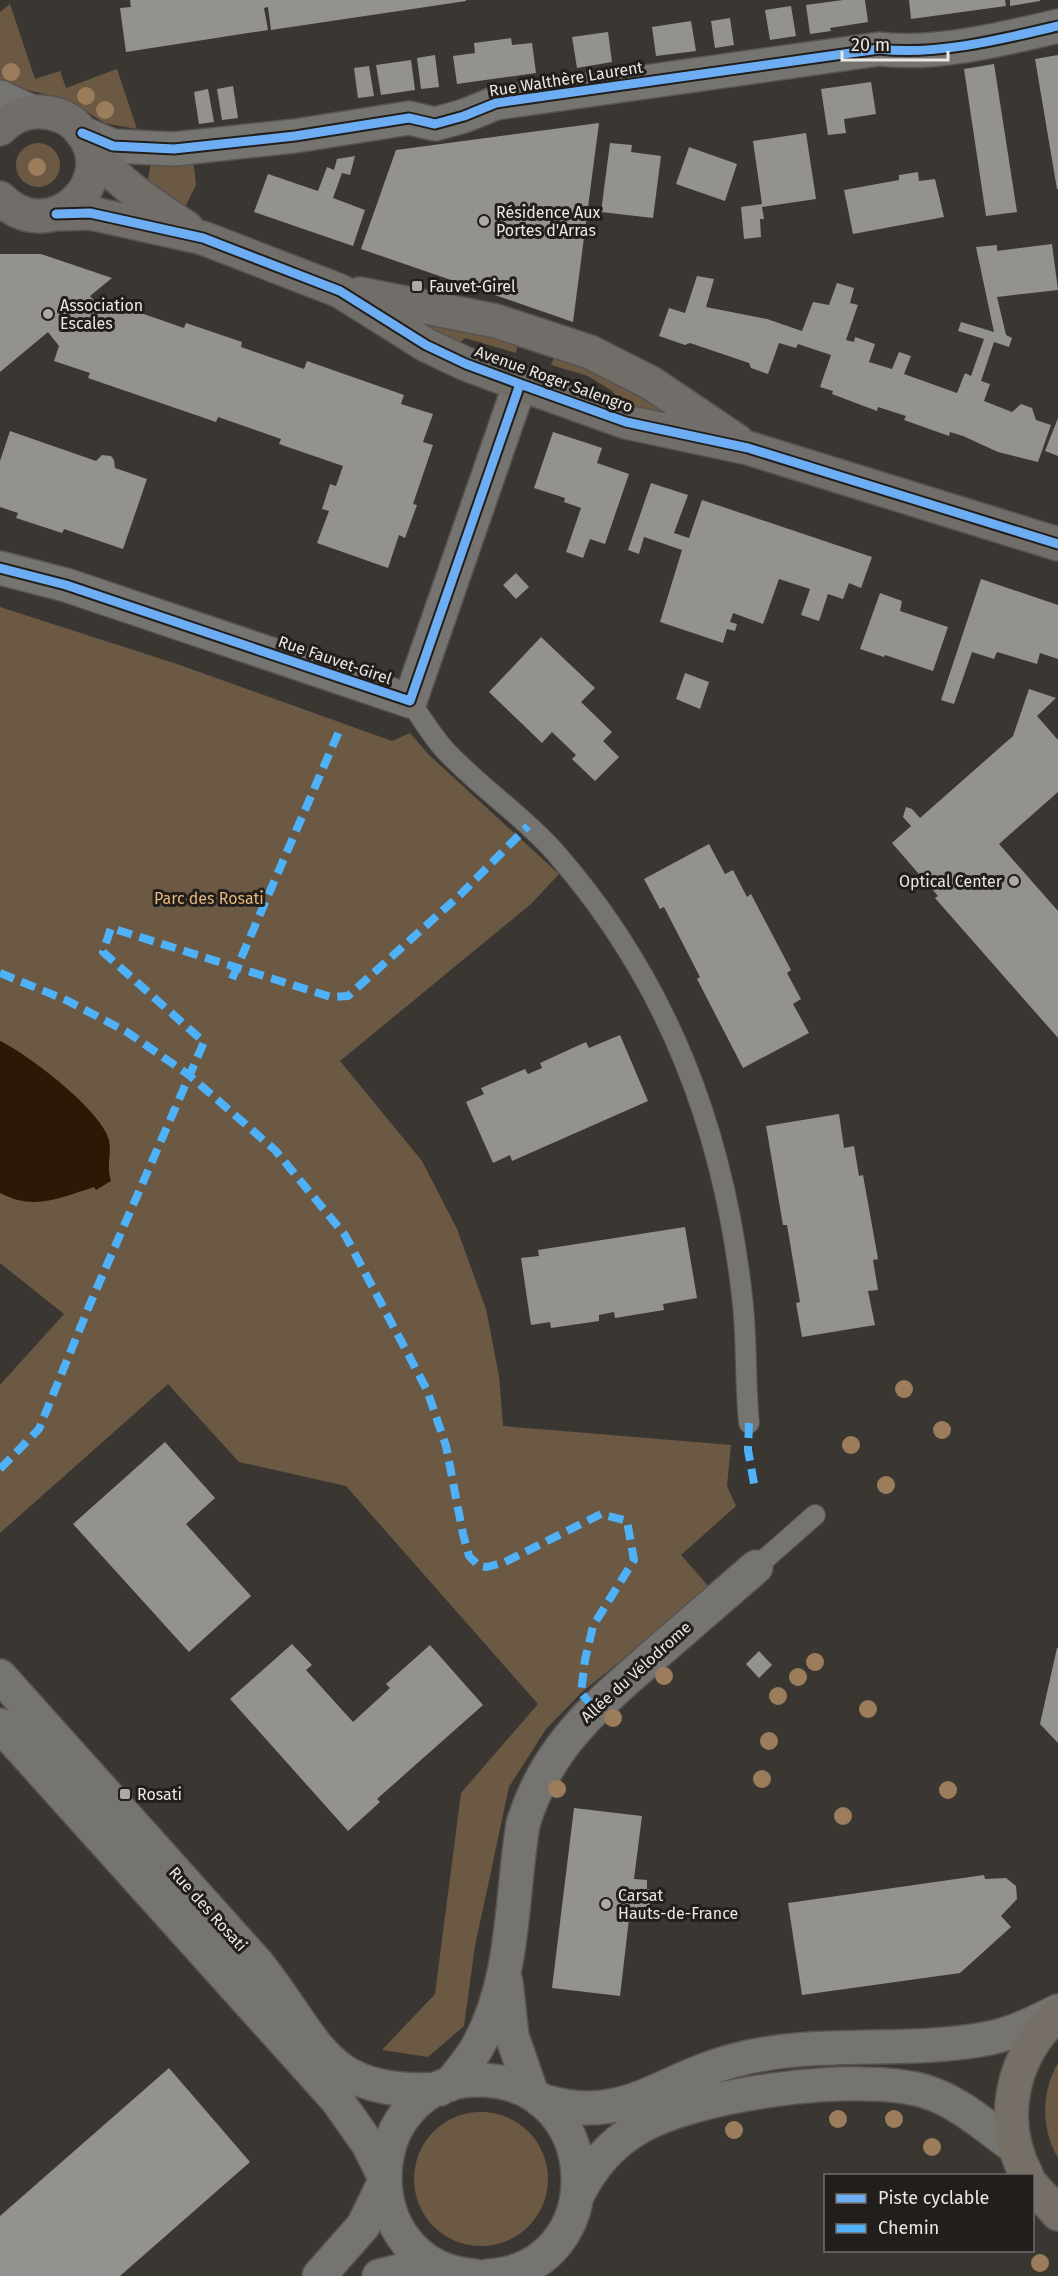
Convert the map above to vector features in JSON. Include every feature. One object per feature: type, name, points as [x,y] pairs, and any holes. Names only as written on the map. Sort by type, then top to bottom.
[{"type":"main road","points":[[1022,2162],[1011,2106],[1017,2075],[1035,2037],[1058,2012]]},
{"type":"main road","points":[[1034,2187],[1058,2214]]},
{"type":"street","name":"Rue Walthère Laurent","points":[[85,139],[113,146],[174,149],[295,136],[409,118],[435,124],[464,116],[496,103],[879,49],[906,52],[1010,37],[1058,26]]},
{"type":"street","points":[[0,97],[32,112]]},
{"type":"street","name":"Avenue Roger Salengro","points":[[32,112],[56,114],[70,121],[101,163],[123,184],[204,238]]},
{"type":"street","points":[[0,129],[15,117],[32,112]]},
{"type":"street","points":[[56,214],[76,202],[89,183],[92,168],[85,139]]},
{"type":"street","name":"Avenue Roger Salengro","points":[[5,206],[31,216],[90,213],[204,238],[340,291],[496,321],[590,352],[651,383],[748,448]]},
{"type":"street","name":"Avenue Roger Salengro","points":[[340,291],[426,345],[466,364],[626,422],[748,448],[1058,544]]},
{"type":"street","name":"Rue Fauvet-Girel","points":[[0,568],[66,585],[410,701],[520,384]]},
{"type":"street","name":"Allée du Vélodrome","points":[[444,2087],[480,2043],[495,2006],[505,1969],[523,1824],[530,1802],[550,1761],[594,1708],[756,1567]]},
{"type":"street","name":"Rue des Rosati","points":[[0,1676],[257,1963],[288,2004],[307,2038],[327,2060],[354,2078],[373,2085],[401,2090],[444,2087],[470,2080],[502,2082],[536,2097],[571,2108],[603,2109],[638,2100],[708,2068],[760,2054],[820,2046],[919,2046],[968,2041],[1014,2031],[1058,2012]]},
{"type":"street","name":"Rue des Rosati","points":[[0,1725],[337,2100],[368,2144],[383,2179],[391,2216],[401,2234],[415,2250],[456,2273]]},
{"type":"street","name":"Allée du Vélodrome","points":[[505,1969],[512,2036],[536,2097]]},
{"type":"street","points":[[544,2276],[548,2258],[568,2224],[578,2194],[587,2177],[607,2152],[634,2130],[652,2120],[692,2106],[801,2088],[880,2085],[921,2090],[957,2105],[1022,2162]]},
{"type":"street","points":[[319,2276],[363,2226],[383,2179],[386,2153],[400,2124],[413,2108],[444,2087]]},
{"type":"street","points":[[536,2097],[556,2114],[573,2142],[579,2173],[578,2194]]},
{"type":"street","points":[[488,2276],[524,2267],[541,2256],[557,2241]]},
{"type":"street","points":[[379,2276],[407,2269],[456,2273]]},
{"type":"lane","points":[[410,701],[446,751],[553,850],[604,912],[654,996],[675,1038],[692,1077],[714,1141],[734,1231],[743,1307],[749,1423]]},
{"type":"lane","points":[[756,1567],[815,1515]]},
{"type":"green space","points":[[10,4],[35,79],[60,71],[66,88],[117,69],[137,129],[104,123],[77,105],[58,97],[0,84],[0,12]]},
{"type":"green space","points":[[38,143],[54,149],[60,165],[54,181],[38,187],[22,181],[16,165],[22,149]]},
{"type":"green space","points":[[193,159],[196,185],[185,207],[147,185],[151,162]]},
{"type":"green space","points":[[421,320],[518,341],[516,353],[465,338],[456,346],[418,325]]},
{"type":"green space","points":[[556,353],[665,408],[661,419],[628,410],[612,391],[588,376],[551,365]]},
{"type":"green space","name":"Parc des Rosati","points":[[0,607],[177,664],[392,741],[410,733],[429,755],[559,874],[531,904],[340,1061],[422,1161],[457,1229],[486,1309],[499,1376],[503,1426],[731,1445],[727,1486],[736,1506],[681,1555],[710,1588],[581,1693],[546,1729],[509,1787],[475,1946],[464,2026],[428,2057],[382,2050],[435,1994],[461,1793],[538,1704],[346,1486],[239,1462],[168,1384],[0,1533],[0,1385],[64,1314],[0,1263]]},
{"type":"green space","points":[[1058,2063],[1058,2158],[1048,2135],[1045,2111],[1048,2086]]},
{"type":"green space","points":[[481,2112],[507,2117],[528,2132],[543,2153],[548,2179],[543,2205],[528,2226],[507,2241],[481,2246],[455,2241],[434,2226],[419,2205],[414,2179],[419,2153],[434,2132],[455,2117]]},
{"type":"shaded area","points":[[0,1041],[45,1070],[93,1114],[109,1140],[111,1181],[96,1190],[94,1187],[47,1201],[24,1201],[0,1193]]},
{"type":"building","points":[[130,0],[466,1],[271,30],[268,7],[264,8],[268,30],[126,52],[120,8],[131,7]]},
{"type":"building","points":[[843,0],[865,0],[868,22],[830,28],[831,31],[810,34],[806,5]]},
{"type":"building","points":[[909,0],[1005,0],[1006,6],[911,19]]},
{"type":"building","points":[[1010,0],[1040,0],[1040,1],[1010,6]]},
{"type":"building","points":[[791,6],[796,36],[770,40],[765,10]]},
{"type":"building","points":[[730,18],[734,45],[715,48],[711,21]]},
{"type":"building","points":[[691,21],[696,51],[656,56],[652,27]]},
{"type":"building","points":[[608,32],[612,62],[577,68],[572,37]]},
{"type":"building","points":[[511,38],[512,45],[532,43],[536,73],[457,84],[453,56],[475,53],[474,43]]},
{"type":"building","points":[[435,55],[439,87],[421,89],[417,58]]},
{"type":"building","points":[[1058,55],[1058,189],[1057,189],[1035,59]]},
{"type":"building","points":[[411,60],[415,90],[381,95],[376,65]]},
{"type":"building","points":[[994,64],[1017,212],[986,216],[964,69]]},
{"type":"building","points":[[369,66],[374,96],[358,98],[354,68]]},
{"type":"building","points":[[871,82],[876,114],[844,119],[846,133],[828,135],[821,89]]},
{"type":"building","points":[[233,86],[238,118],[222,120],[217,89]]},
{"type":"building","points":[[208,89],[214,122],[199,124],[194,92]]},
{"type":"building","name":"Résidence Aux Portes d'Arras","points":[[599,123],[573,322],[361,249],[396,150]]},
{"type":"building","points":[[806,133],[816,199],[762,207],[764,219],[760,219],[761,237],[744,239],[741,207],[762,204],[753,141]]},
{"type":"building","points":[[610,143],[632,145],[631,152],[661,156],[653,218],[601,212]]},
{"type":"building","points":[[689,147],[737,164],[725,201],[676,184]]},
{"type":"building","points":[[355,156],[350,175],[342,173],[333,198],[365,210],[353,246],[254,212],[268,174],[318,191],[327,167],[334,170],[337,159]]},
{"type":"building","points":[[918,172],[919,181],[935,179],[944,217],[853,234],[844,190],[899,180],[899,175]]},
{"type":"building","points":[[1052,244],[1058,290],[997,297],[1006,335],[1012,338],[1009,347],[994,342],[981,381],[990,384],[984,401],[1012,412],[1021,404],[1032,408],[1036,420],[1051,425],[1038,462],[998,452],[950,432],[949,436],[904,420],[906,416],[878,407],[877,411],[832,394],[833,391],[820,387],[831,355],[798,344],[796,348],[779,343],[768,374],[751,368],[749,363],[690,343],[685,345],[659,336],[669,308],[685,313],[697,276],[714,279],[706,307],[767,319],[802,331],[813,302],[829,305],[837,283],[854,288],[850,303],[858,305],[846,340],[854,342],[855,337],[875,344],[869,362],[892,369],[899,352],[911,356],[904,374],[957,393],[965,373],[971,376],[984,339],[958,331],[961,322],[994,332],[976,247],[997,245],[997,251]]},
{"type":"building","points":[[0,254],[41,254],[112,278],[90,296],[101,309],[109,312],[112,303],[184,328],[186,323],[242,342],[241,347],[304,369],[307,361],[404,395],[401,404],[433,414],[423,442],[433,445],[413,504],[417,505],[405,538],[399,535],[388,568],[317,543],[329,511],[322,509],[330,484],[336,486],[343,466],[279,444],[281,439],[218,417],[216,422],[88,378],[90,373],[54,361],[59,346],[48,332],[0,372]]},
{"type":"building","points":[[1058,418],[1058,456],[1045,451]]},
{"type":"building","points":[[10,431],[96,461],[102,455],[111,456],[115,468],[147,479],[123,549],[64,529],[62,533],[16,518],[18,513],[0,507],[0,461]]},
{"type":"building","points":[[553,432],[602,448],[597,463],[629,474],[605,544],[590,539],[583,558],[566,552],[581,508],[564,502],[565,498],[534,488]]},
{"type":"building","points":[[651,483],[688,495],[674,533],[689,538],[702,500],[872,557],[861,588],[849,583],[843,599],[828,594],[819,621],[801,615],[810,589],[779,579],[763,624],[733,613],[730,622],[737,624],[735,631],[727,629],[723,643],[660,622],[682,550],[644,537],[639,554],[628,550]]},
{"type":"building","points":[[516,573],[529,587],[516,599],[503,585]]},
{"type":"building","points":[[981,579],[1058,605],[1058,659],[1040,653],[1037,664],[997,652],[994,659],[972,652],[954,704],[941,700]]},
{"type":"building","points":[[880,593],[902,601],[900,611],[948,627],[933,671],[860,649]]},
{"type":"building","points":[[541,637],[595,688],[581,702],[612,732],[603,741],[619,757],[595,781],[572,759],[576,755],[552,732],[542,743],[489,692]]},
{"type":"building","points":[[685,673],[709,682],[700,709],[676,699]]},
{"type":"building","points":[[1029,689],[1056,698],[1037,716],[1058,740],[1058,792],[999,844],[1058,911],[1058,1038],[935,898],[938,896],[892,843],[911,826],[903,817],[906,807],[912,809],[920,818],[1013,736]]},
{"type":"building","points":[[709,844],[725,874],[733,870],[747,897],[751,894],[791,970],[787,973],[801,999],[793,1004],[809,1033],[743,1068],[697,979],[700,977],[664,907],[660,909],[644,879]]},
{"type":"building","points":[[620,1035],[648,1101],[512,1161],[510,1155],[493,1163],[466,1102],[484,1094],[481,1088],[525,1069],[528,1074],[542,1068],[540,1063],[586,1042],[589,1048]]},
{"type":"building","points":[[839,1114],[844,1148],[854,1146],[859,1176],[863,1175],[878,1259],[873,1260],[878,1290],[868,1291],[875,1325],[802,1337],[796,1303],[800,1302],[787,1225],[783,1225],[766,1126]]},
{"type":"building","points":[[685,1227],[697,1298],[663,1304],[664,1310],[615,1318],[614,1312],[599,1315],[599,1321],[551,1328],[550,1322],[531,1325],[521,1258],[539,1256],[538,1250]]},
{"type":"building","points":[[165,1442],[215,1498],[186,1524],[251,1596],[189,1652],[73,1524]]},
{"type":"building","points":[[292,1644],[312,1665],[306,1670],[353,1722],[390,1688],[386,1684],[430,1645],[483,1705],[377,1799],[380,1802],[348,1831],[230,1699]]},
{"type":"building","points":[[1058,1648],[1058,1743],[1040,1724]]},
{"type":"building","points":[[759,1651],[772,1665],[759,1678],[746,1664]]},
{"type":"building","name":"Carsat Hauts-de-France","points":[[574,1808],[642,1816],[634,1879],[647,1880],[647,1889],[651,1890],[648,1921],[629,1919],[620,1996],[552,1988]]},
{"type":"building","points":[[984,1875],[985,1879],[1006,1878],[1016,1886],[1017,1899],[1001,1916],[1011,1927],[960,1973],[802,1995],[788,1903]]},
{"type":"building","points":[[169,2068],[250,2162],[120,2276],[0,2276],[0,2216]]},
{"type":"marked path","points":[[232,979],[340,729]]},
{"type":"marked path","points":[[0,1469],[39,1429],[90,1304],[204,1042],[103,952],[111,928],[331,997],[348,996],[460,895],[528,826]]},
{"type":"marked path","points":[[0,973],[66,1000],[127,1032],[189,1075],[275,1150],[345,1235],[427,1390],[446,1446],[469,1556],[479,1566],[487,1567],[505,1562],[601,1514],[627,1521],[634,1560],[593,1626],[585,1660],[581,1693],[594,1708]]},
{"type":"marked path","points":[[749,1423],[748,1450],[755,1489]]},
{"type":"cycle path","points":[[82,133],[113,146],[174,149],[295,136],[409,118],[435,124],[464,116],[496,103],[879,49],[901,51],[969,45],[1058,26]]},
{"type":"cycle path","points":[[56,214],[90,213],[203,238],[340,291],[426,345],[466,364],[626,422],[748,448],[1058,544]]},
{"type":"cycle path","points":[[0,568],[66,585],[410,701],[520,384]]},
{"type":"place","name":"Résidence Aux Portes d'Arras","points":[[484,221]]},
{"type":"place","name":"Fauvet-Girel","points":[[417,286]]},
{"type":"place","name":"Association Escales","points":[[48,314]]},
{"type":"place","name":"Optical Center","points":[[1014,881]]},
{"type":"place","name":"Rosati","points":[[125,1794]]},
{"type":"place","name":"Carsat Hauts-de-France","points":[[606,1904]]}]
